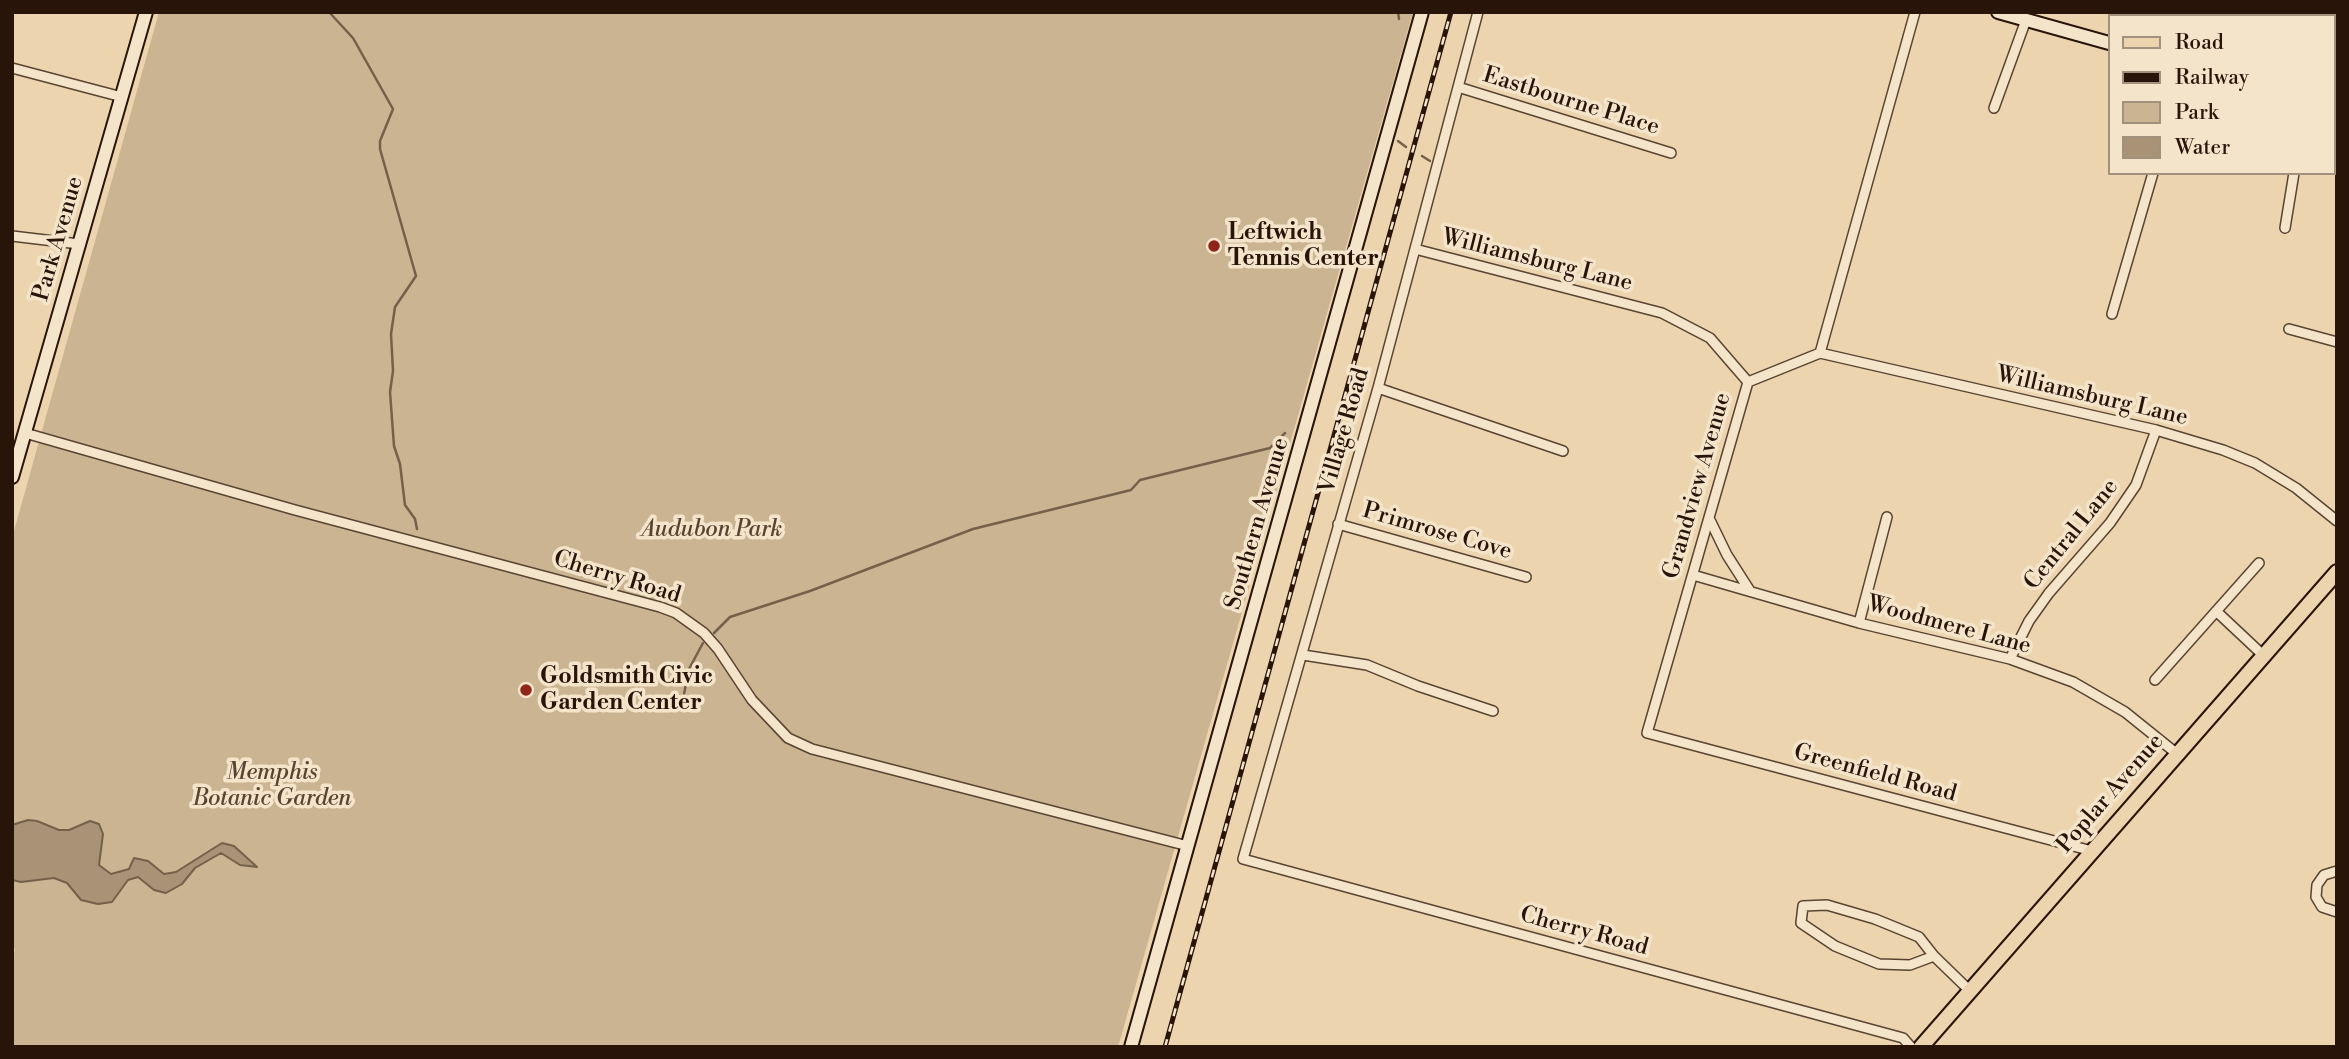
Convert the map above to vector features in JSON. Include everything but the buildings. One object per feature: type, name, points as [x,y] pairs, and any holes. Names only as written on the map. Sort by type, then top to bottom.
[{"type":"main road","name":"Poplar Avenue","points":[[1920,1047],[2337,572]]},
{"type":"street","name":"Park Avenue","points":[[12,477],[146,12]]},
{"type":"street","name":"Southern Avenue","points":[[1130,1047],[1422,12]]},
{"type":"street","name":"Village Road","points":[[1243,859],[1378,388],[1478,12]]},
{"type":"street","points":[[1820,353],[1915,12]]},
{"type":"street","points":[[1998,12],[2108,43]]},
{"type":"street","points":[[1994,108],[2026,20]]},
{"type":"street","points":[[12,68],[122,97]]},
{"type":"street","name":"Eastbourne Place","points":[[1458,87],[1671,153]]},
{"type":"street","points":[[2112,314],[2152,175]]},
{"type":"street","points":[[2285,228],[2294,175]]},
{"type":"street","points":[[12,236],[79,244]]},
{"type":"street","name":"Williamsburg Lane","points":[[1415,249],[1662,313],[1710,338],[1748,382]]},
{"type":"street","points":[[2289,329],[2337,342]]},
{"type":"street","name":"Grandview Avenue","points":[[1647,733],[1748,382],[1820,353]]},
{"type":"street","name":"Williamsburg Lane","points":[[1820,353],[2156,430],[2223,450],[2255,463],[2296,488],[2337,521]]},
{"type":"street","points":[[1378,388],[1563,451]]},
{"type":"street","name":"Central Lane","points":[[2010,659],[2028,621],[2110,523],[2136,485],[2156,430]]},
{"type":"street","name":"Cherry Road","points":[[25,433],[295,510],[660,607],[676,613],[704,633],[718,649],[752,701],[788,738],[812,749],[1188,846]]},
{"type":"street","points":[[1859,622],[1887,517]]},
{"type":"street","points":[[1709,518],[1727,555],[1750,591]]},
{"type":"street","name":"Primrose Cove","points":[[1338,524],[1526,577]]},
{"type":"street","points":[[2155,680],[2259,563]]},
{"type":"street","name":"Woodmere Lane","points":[[1693,575],[1859,622],[2010,659],[2073,682],[2125,712],[2176,753]]},
{"type":"street","points":[[2216,611],[2264,656]]},
{"type":"street","points":[[1303,655],[1367,665],[1418,686],[1493,711]]},
{"type":"street","name":"Greenfield Road","points":[[1647,733],[2092,852]]},
{"type":"street","name":"Cherry Road","points":[[1243,859],[1903,1038],[1911,1047]]},
{"type":"street","points":[[2337,871],[2324,876],[2317,885],[2316,897],[2322,907],[2337,912]]},
{"type":"street","points":[[1934,956],[1910,965],[1879,964],[1835,946],[1801,923],[1803,906],[1827,905],[1875,919],[1919,937],[1934,956],[1969,990]]},
{"type":"green space","name":"Audubon Park","points":[[159,12],[1413,12],[1118,1047],[12,1047],[12,961],[15,950],[12,944],[12,538]]},
{"type":"green space","points":[[2337,12],[2335,53],[2335,14],[2254,14]]},
{"type":"water","points":[[28,820],[59,830],[69,830],[90,821],[99,824],[103,834],[99,865],[111,874],[129,869],[134,858],[148,861],[164,874],[176,872],[222,843],[234,846],[257,867],[240,865],[221,853],[195,868],[182,884],[166,893],[154,890],[138,877],[128,880],[112,902],[98,904],[81,900],[67,883],[54,878],[21,882],[12,880],[12,825]]},
{"type":"waterway","points":[[329,12],[353,38],[393,109],[380,141],[380,149],[416,276],[395,307],[391,334],[393,371],[390,392],[394,446],[400,464],[405,505],[415,519],[417,529]]},
{"type":"waterway","points":[[1398,12],[1399,19]]},
{"type":"waterway","points":[[1398,141],[1406,147]]},
{"type":"waterway","points":[[1422,156],[1430,161]]},
{"type":"waterway","points":[[714,633],[730,617],[810,591],[973,529],[1131,490],[1140,480],[1270,448],[1285,433]]},
{"type":"waterway","points":[[684,694],[689,669],[703,643]]},
{"type":"railway","points":[[1165,1047],[1451,12]]},
{"type":"place","name":"Leftwich Tennis Center","points":[[1214,246]]},
{"type":"place","name":"Goldsmith Civic Garden Center","points":[[526,690]]},
{"type":"park label","name":"Memphis Botanic Garden","points":[[272,786]]}]
